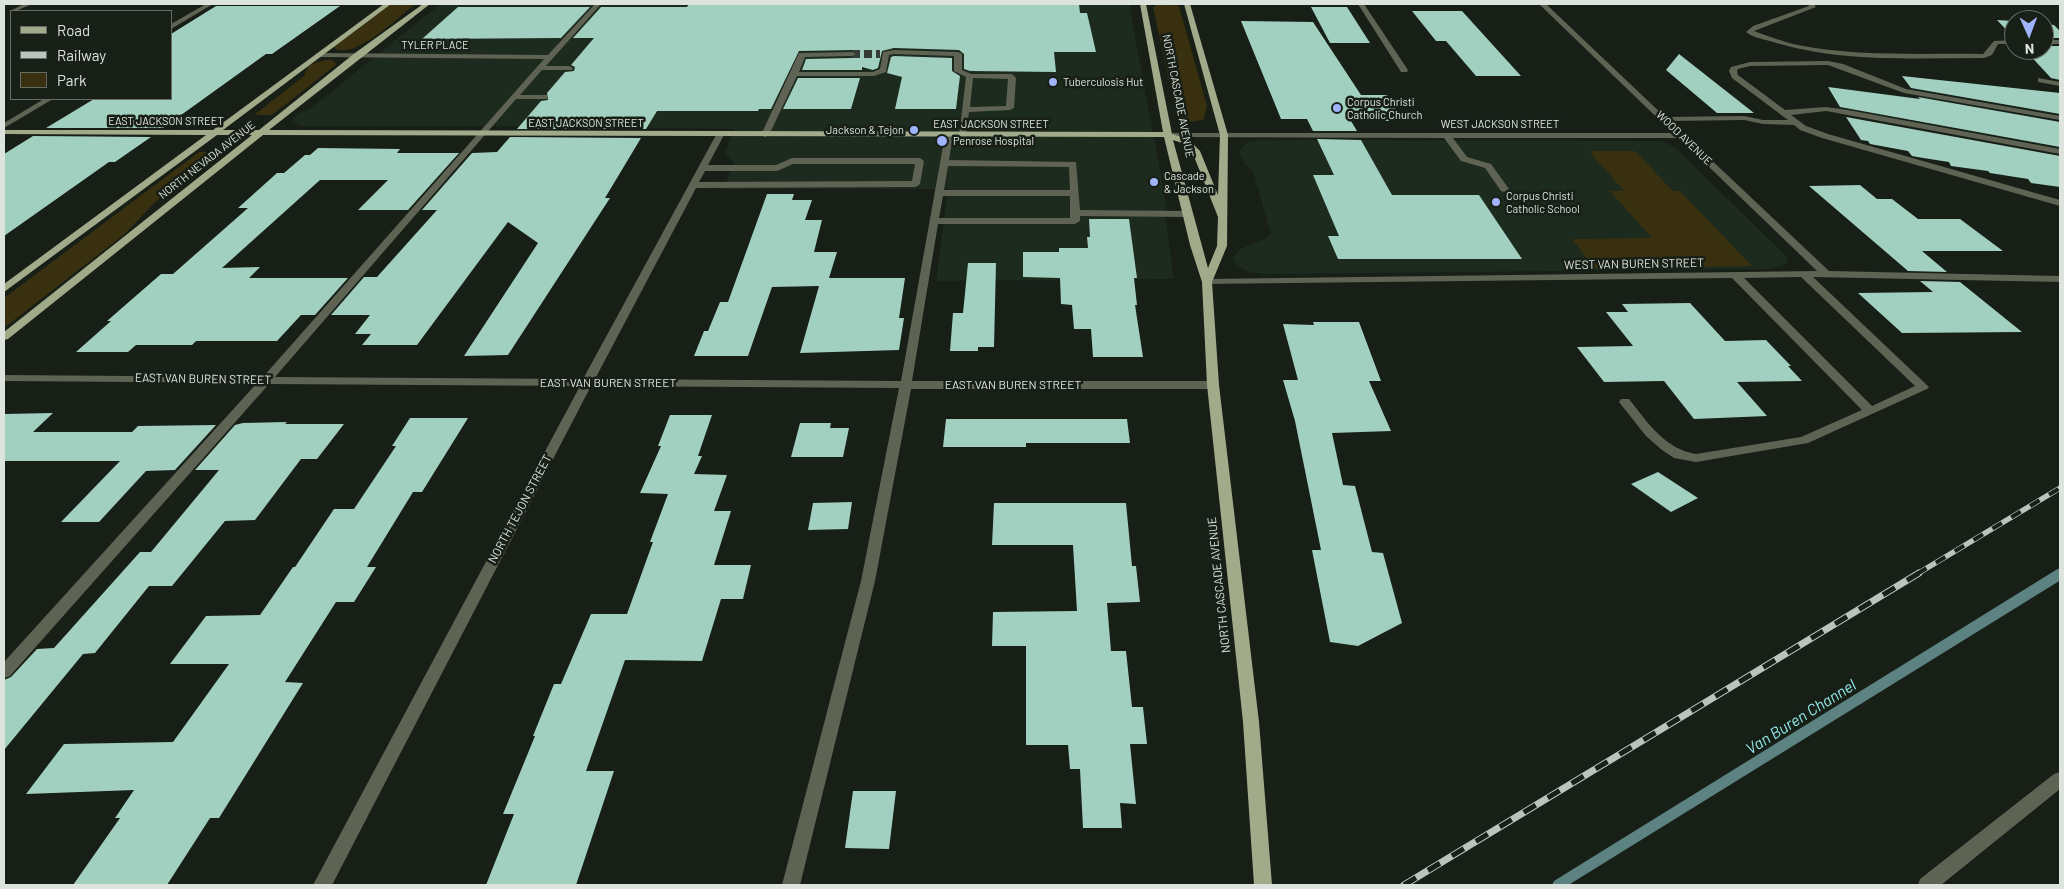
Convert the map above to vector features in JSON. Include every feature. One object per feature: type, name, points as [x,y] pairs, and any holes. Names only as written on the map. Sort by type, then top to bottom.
[{"type":"main road","name":"NORTH NEVADA AVENUE","points":[[4,289],[388,4]]},
{"type":"main road","name":"NORTH NEVADA AVENUE","points":[[4,337],[358,55],[426,4]]},
{"type":"main road","name":"NORTH CASCADE AVENUE","points":[[1143,4],[1168,135],[1195,245],[1207,282],[1213,385],[1251,722],[1263,885]]},
{"type":"main road","name":"NORTH CASCADE AVENUE","points":[[1187,4],[1224,135],[1222,246],[1207,282]]},
{"type":"main road","name":"EAST JACKSON STREET","points":[[4,132],[1168,135]]},
{"type":"main road","points":[[1168,135],[1185,142],[1197,153],[1223,218]]},
{"type":"street","points":[[16,10],[29,4]]},
{"type":"street","points":[[172,26],[210,4]]},
{"type":"street","points":[[4,672],[266,380],[598,4]]},
{"type":"street","points":[[1361,4],[1404,70]]},
{"type":"street","name":"WOOD AVENUE","points":[[1542,4],[1826,274]]},
{"type":"street","points":[[1812,4],[1813,7],[1755,27],[1750,32],[1812,50],[1877,55],[1984,56],[1989,53],[1996,42],[2004,42]]},
{"type":"street","points":[[794,74],[874,74],[883,70],[883,54],[894,52],[954,53],[958,54],[958,71],[970,76],[1009,76],[1012,78],[1010,108],[1007,110],[965,110]]},
{"type":"street","points":[[764,135],[802,55],[852,54]]},
{"type":"street","name":"TYLER PLACE","points":[[320,55],[550,57]]},
{"type":"street","points":[[2060,118],[1904,91],[1828,63],[1750,64],[1735,67],[1732,71],[1735,76],[1803,128],[2060,204]]},
{"type":"street","points":[[540,68],[569,68]]},
{"type":"street","points":[[791,885],[868,580],[906,385],[944,164],[965,110],[970,76]]},
{"type":"street","points":[[2041,80],[2060,84]]},
{"type":"street","points":[[514,97],[544,97]]},
{"type":"street","points":[[4,126],[48,100]]},
{"type":"street","points":[[1783,113],[1826,109],[1848,112],[1943,132],[2060,151]]},
{"type":"street","points":[[1664,119],[1744,118],[1763,122],[1796,123]]},
{"type":"street","points":[[1671,126],[1750,126],[1763,122]]},
{"type":"street","name":"NORTH TEJON STREET","points":[[322,885],[720,135]]},
{"type":"street","name":"WEST JACKSON STREET","points":[[1168,135],[1682,136]]},
{"type":"street","points":[[1447,136],[1464,159],[1488,166],[1504,189]]},
{"type":"street","points":[[693,185],[916,184],[920,161],[792,160],[777,168],[702,168]]},
{"type":"street","points":[[934,221],[1075,221],[1074,164],[944,164]]},
{"type":"street","points":[[939,193],[1074,193]]},
{"type":"street","points":[[1075,213],[1187,214]]},
{"type":"street","points":[[1625,402],[1650,433],[1666,447],[1678,455],[1696,458],[1804,440],[1923,386],[1804,274]]},
{"type":"street","name":"WEST VAN BUREN STREET","points":[[1207,282],[1804,274],[2060,279]]},
{"type":"street","points":[[1736,276],[1870,411]]},
{"type":"street","name":"EAST VAN BUREN STREET","points":[[4,378],[906,385],[1213,385]]},
{"type":"street","points":[[1927,885],[2060,779]]},
{"type":"shaded area","name":"Penrose Hospital","points":[[440,4],[1129,4],[1167,208],[1166,218],[1174,279],[936,281],[948,189],[723,189],[734,164],[725,152],[734,129],[302,126],[293,122],[293,118],[301,112],[310,109]]},
{"type":"shaded area","name":"Corpus Christi Catholic School","points":[[1262,140],[1658,141],[1667,143],[1677,149],[1788,258],[1787,263],[1767,269],[1264,274],[1249,272],[1238,266],[1233,259],[1235,255],[1240,249],[1263,240],[1271,234],[1253,171],[1245,165],[1239,152],[1247,142]]},
{"type":"green space","points":[[391,4],[415,4],[376,36],[363,44],[352,49],[341,50],[333,47]]},
{"type":"green space","points":[[1160,4],[1179,6],[1207,106],[1204,119],[1190,121],[1177,117],[1153,7]]},
{"type":"green space","points":[[332,60],[337,64],[272,115],[254,115],[304,76],[308,65]]},
{"type":"green space","points":[[1589,151],[1635,151],[1673,191],[1680,191],[1752,266],[1595,268],[1572,239],[1652,238],[1610,191],[1624,191]]},
{"type":"green space","points":[[199,152],[220,152],[154,203],[126,233],[4,328],[4,298]]},
{"type":"building","points":[[689,4],[1079,4],[1080,13],[1087,13],[1096,52],[1054,52],[1056,72],[970,71],[964,69],[964,54],[959,50],[894,48],[882,51],[878,68],[873,70],[862,67],[862,70],[802,70],[806,59],[852,58],[858,53],[852,50],[799,51],[771,109],[759,109],[758,111],[657,111],[646,129],[517,129],[541,101],[548,100],[547,93],[565,72],[574,71],[575,67],[571,65],[594,38],[573,38],[601,7],[687,7]]},
{"type":"building","points":[[216,6],[340,6],[272,54],[266,54],[163,128],[46,128],[92,100],[172,100],[172,33]]},
{"type":"building","points":[[458,7],[590,7],[561,38],[422,39]]},
{"type":"building","points":[[1311,7],[1347,7],[1370,43],[1330,43]]},
{"type":"building","points":[[1412,11],[1462,11],[1521,76],[1476,76],[1446,41],[1436,41]]},
{"type":"building","points":[[1997,20],[2004,20],[2004,27]]},
{"type":"building","points":[[1241,21],[1313,22],[1361,95],[1387,95],[1403,121],[1351,121],[1357,131],[1313,131],[1307,119],[1281,119]]},
{"type":"building","points":[[2054,25],[2060,31],[2060,38],[2054,38]]},
{"type":"building","points":[[2054,46],[2060,46],[2060,80],[2051,78],[2034,60],[2054,60]]},
{"type":"building","points":[[1679,54],[1754,113],[1717,113],[1666,70]]},
{"type":"building","points":[[891,57],[952,58],[952,71],[960,76],[956,109],[895,109],[902,77],[887,73]]},
{"type":"building","points":[[1902,76],[2060,93],[2060,114],[1911,88]]},
{"type":"building","points":[[798,78],[860,78],[851,109],[783,109]]},
{"type":"building","points":[[1828,87],[1920,99],[1918,97],[2060,122],[2060,147],[1840,107]]},
{"type":"building","points":[[1846,117],[2060,156],[2060,187],[2031,183],[2028,179],[1990,173],[1988,171],[1951,166],[1949,162],[1912,156],[1908,151],[1870,144],[1868,141],[1861,140]]},
{"type":"building","points":[[33,136],[151,137],[115,162],[109,162],[4,236],[4,154]]},
{"type":"building","points":[[510,137],[641,138],[605,198],[610,198],[508,355],[464,356],[538,243],[508,222],[417,345],[362,345],[371,334],[355,334],[370,315],[331,315],[364,277],[377,277],[437,210],[422,210],[472,153],[497,152]]},
{"type":"building","points":[[1317,139],[1361,140],[1392,195],[1479,195],[1522,259],[1338,259],[1328,236],[1339,236],[1313,175],[1334,175]]},
{"type":"building","points":[[318,148],[400,149],[397,153],[459,153],[408,210],[358,210],[388,180],[320,180],[222,268],[260,267],[249,278],[348,278],[315,315],[301,315],[277,341],[196,341],[192,345],[136,345],[128,352],[76,352],[111,321],[107,321],[161,274],[173,274],[248,208],[238,208],[277,173],[284,173],[305,155],[310,155]]},
{"type":"building","points":[[1860,185],[1877,199],[1892,199],[1918,219],[1960,219],[2003,251],[1922,251],[1947,272],[1908,271],[1809,186]]},
{"type":"building","points":[[767,194],[794,194],[792,200],[812,200],[805,220],[822,220],[814,252],[837,252],[829,278],[905,278],[899,318],[904,318],[899,350],[800,353],[819,286],[772,287],[748,356],[694,356],[704,331],[708,331],[720,302],[728,302]]},
{"type":"building","points":[[1089,219],[1129,219],[1137,278],[1134,278],[1137,305],[1135,305],[1143,357],[1093,357],[1091,329],[1074,329],[1072,305],[1061,304],[1060,278],[1023,277],[1023,252],[1059,252],[1059,248],[1088,248],[1087,237],[1090,237]]},
{"type":"building","points":[[968,263],[996,263],[994,347],[978,347],[978,351],[950,351],[953,313],[963,313]]},
{"type":"building","points":[[1920,281],[1960,282],[2022,332],[1902,333],[1858,293],[1933,292]]},
{"type":"building","points":[[1690,303],[1725,341],[1766,340],[1791,366],[1788,366],[1802,381],[1737,382],[1767,416],[1694,419],[1664,381],[1604,382],[1577,347],[1633,346],[1606,312],[1628,312],[1622,304]]},
{"type":"building","points":[[1313,322],[1359,322],[1381,381],[1369,381],[1391,431],[1332,433],[1343,485],[1355,486],[1372,552],[1383,553],[1402,623],[1358,646],[1330,642],[1312,550],[1321,550],[1295,421],[1283,380],[1298,380],[1283,324],[1314,325]]},
{"type":"building","points":[[53,413],[33,432],[132,432],[138,426],[216,425],[175,470],[146,471],[99,522],[61,522],[120,461],[4,461],[4,414]]},
{"type":"building","points":[[670,415],[712,415],[698,456],[702,456],[694,474],[727,475],[714,511],[731,511],[714,565],[751,565],[743,599],[721,599],[702,661],[625,660],[586,771],[614,771],[576,885],[486,885],[514,814],[503,814],[554,684],[561,684],[591,614],[627,614],[653,542],[650,542],[668,494],[640,493],[661,446],[658,446]]},
{"type":"building","points":[[410,418],[468,418],[422,492],[413,492],[367,567],[376,567],[354,602],[336,602],[285,682],[303,683],[219,818],[210,818],[167,885],[73,885],[120,818],[115,818],[134,790],[26,794],[64,744],[173,742],[229,664],[170,664],[206,616],[260,615],[334,509],[354,509],[396,446],[392,446]]},
{"type":"building","points":[[946,419],[1127,419],[1130,443],[1026,443],[1026,447],[943,447]]},
{"type":"building","points":[[287,422],[285,424],[344,424],[317,459],[301,459],[255,520],[225,521],[172,586],[149,586],[95,653],[83,654],[4,750],[4,680],[11,677],[37,649],[54,648],[140,552],[151,552],[219,470],[195,470],[235,425],[243,423]]},
{"type":"building","points":[[800,423],[831,423],[830,428],[849,428],[843,457],[791,457]]},
{"type":"building","points":[[1658,472],[1698,498],[1671,512],[1631,484]]},
{"type":"building","points":[[852,502],[848,529],[808,530],[813,503]]},
{"type":"building","points":[[994,503],[1126,503],[1132,566],[1136,566],[1140,602],[1107,603],[1111,651],[1126,651],[1132,707],[1143,707],[1147,744],[1130,744],[1136,804],[1120,803],[1122,828],[1083,828],[1080,769],[1070,769],[1068,745],[1026,745],[1026,646],[992,646],[993,612],[1077,611],[1073,545],[992,545]]},
{"type":"building","points":[[853,791],[896,791],[889,849],[845,848]]},
{"type":"waterway","name":"Van Buren Channel","points":[[1558,885],[2060,574]]},
{"type":"tunnel","points":[[852,54],[880,54]]},
{"type":"railway","points":[[1917,574],[2060,488]]},
{"type":"railway","points":[[1404,885],[1919,573]]},
{"type":"place","name":"Tuberculosis Hut","points":[[1053,82]]},
{"type":"place","name":"Corpus Christi Catholic Church","points":[[1337,108]]},
{"type":"place","name":"Jackson & Tejon","points":[[914,130]]},
{"type":"place","name":"Penrose Hospital","points":[[942,141]]},
{"type":"place","name":"Cascade & Jackson","points":[[1154,182]]},
{"type":"place","name":"Corpus Christi Catholic School","points":[[1496,202]]}]
